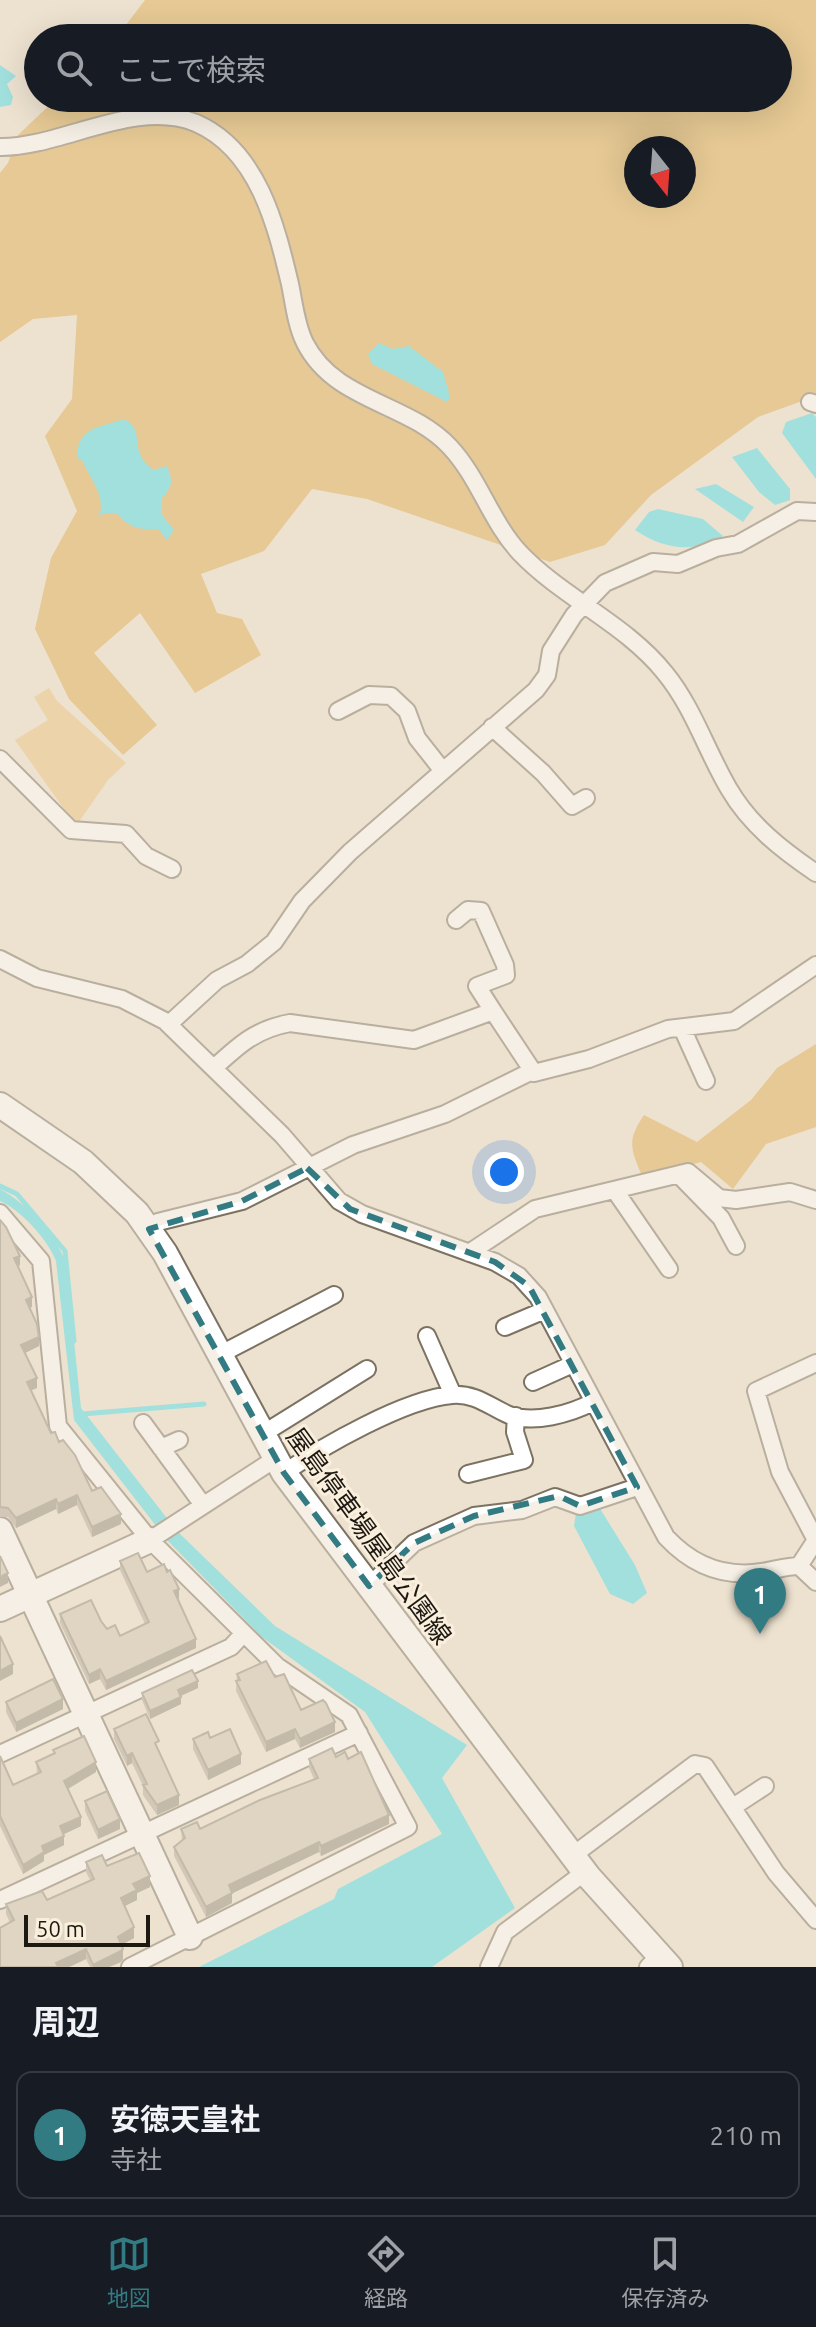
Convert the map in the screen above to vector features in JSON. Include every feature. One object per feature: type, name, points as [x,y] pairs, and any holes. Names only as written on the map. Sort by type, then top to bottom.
[{"type":"main road","name":"屋島停車場屋島公園線","points":[[0,1105],[102,1177],[149,1229],[279,1466],[578,1864],[659,1963]]},
{"type":"main road","points":[[0,1530],[190,1937]]},
{"type":"main road","points":[[0,1609],[154,1537]]},
{"type":"street","points":[[0,147],[141,117],[193,122],[220,136],[256,177],[270,213],[305,343],[322,367],[340,384],[430,428],[474,479],[518,551],[665,673],[745,812],[767,836],[816,873]]},
{"type":"street","points":[[169,1024],[217,980],[247,964],[274,942],[302,901],[350,852],[536,690],[547,675],[551,651],[605,583],[627,570],[653,562],[678,564],[716,548],[738,544],[797,511],[816,512]]},
{"type":"street","points":[[338,711],[369,695],[391,696],[407,711],[417,738],[443,771]]},
{"type":"street","points":[[492,727],[543,773],[572,806],[586,798]]},
{"type":"street","points":[[0,759],[71,830],[126,834],[146,856],[172,869]]},
{"type":"street","points":[[456,920],[468,910],[481,911],[505,965],[506,975],[477,986],[530,1072]]},
{"type":"street","points":[[0,959],[49,982],[137,1005],[169,1024],[282,1135],[307,1168],[350,1209],[469,1253],[519,1276],[545,1310],[666,1537],[702,1565],[746,1573],[799,1566],[816,1540],[780,1472],[756,1391],[816,1363]]},
{"type":"street","points":[[149,1229],[158,1222],[242,1201],[381,1134],[445,1114],[530,1072],[589,1059],[645,1036],[734,1021],[816,965]]},
{"type":"street","points":[[215,1067],[243,1040],[270,1026],[290,1023],[414,1040],[493,1011]]},
{"type":"street","points":[[682,1028],[706,1081]]},
{"type":"street","points":[[469,1253],[535,1209],[616,1192],[688,1172],[719,1198],[736,1200],[790,1192],[816,1200]]},
{"type":"street","points":[[679,1174],[721,1218],[736,1246]]},
{"type":"street","points":[[616,1192],[669,1269]]},
{"type":"street","points":[[0,1213],[41,1261],[58,1426],[154,1537],[244,1633],[286,1673],[349,1715],[408,1827],[130,1967]]},
{"type":"street","points":[[219,1355],[334,1295]]},
{"type":"street","points":[[505,1327],[545,1310]]},
{"type":"street","points":[[427,1336],[453,1395]]},
{"type":"street","points":[[533,1382],[573,1364]]},
{"type":"street","points":[[261,1435],[367,1369]]},
{"type":"street","points":[[154,1537],[203,1505],[387,1415],[453,1395],[485,1401],[516,1416],[546,1417],[593,1402]]},
{"type":"street","points":[[468,1474],[524,1460],[515,1432],[516,1416]]},
{"type":"street","points":[[143,1423],[203,1505]]},
{"type":"street","points":[[161,1448],[179,1440]]},
{"type":"street","points":[[369,1586],[414,1543],[474,1516],[522,1510],[555,1497],[580,1506],[637,1487]]},
{"type":"street","points":[[799,1566],[816,1582]]},
{"type":"street","points":[[0,1754],[231,1647],[244,1633]]},
{"type":"street","points":[[0,1900],[359,1733]]},
{"type":"street","points":[[489,1967],[505,1932],[578,1864],[695,1764],[705,1766],[776,1873],[816,1920]]},
{"type":"street","points":[[733,1807],[765,1786]]},
{"type":"highlighted area","points":[[307,1168],[350,1209],[495,1262],[529,1286],[637,1487],[580,1506],[559,1496],[474,1516],[414,1543],[369,1586],[284,1473],[149,1229],[242,1201]]},
{"type":"shaded area","points":[[145,0],[816,0],[816,396],[758,417],[651,495],[605,545],[550,562],[367,499],[312,489],[264,551],[201,574],[217,613],[242,619],[261,655],[195,693],[140,613],[94,653],[157,725],[123,755],[69,699],[35,629],[51,558],[77,511],[45,436],[72,399],[77,315],[33,319],[0,342],[0,173],[8,163],[18,135],[42,112],[792,112],[792,24],[127,24]]},
{"type":"shaded area","points":[[49,688],[57,701],[126,763],[108,780],[76,826],[15,740],[48,720],[34,697]]},
{"type":"shaded area","points":[[816,1044],[816,1127],[766,1144],[733,1189],[701,1162],[643,1178],[632,1146],[644,1115],[697,1142],[751,1100],[777,1068]]},
{"type":"water","points":[[0,65],[16,76],[7,84],[13,97],[11,105],[0,107]]},
{"type":"water","points":[[379,343],[393,349],[409,346],[443,372],[450,397],[447,402],[372,364],[368,354]]},
{"type":"water","points":[[812,413],[816,417],[816,479],[782,433],[786,422]]},
{"type":"water","points":[[124,419],[135,430],[140,455],[145,462],[153,470],[167,466],[169,471],[171,483],[162,498],[162,515],[174,530],[167,540],[159,530],[135,527],[117,513],[103,513],[98,518],[101,503],[97,489],[82,460],[77,458],[78,448],[85,434],[91,430]]},
{"type":"water","points":[[757,448],[790,489],[790,500],[775,505],[759,492],[732,457]]},
{"type":"water","points":[[716,484],[754,507],[743,522],[695,489]]},
{"type":"water","points":[[658,509],[703,519],[723,536],[701,545],[678,547],[656,541],[635,530],[649,512]]},
{"type":"water","points":[[0,1189],[39,1220],[66,1263],[81,1408],[177,1531],[275,1626],[467,1745],[442,1778],[515,1908],[432,1967],[199,1967],[334,1899],[338,1889],[442,1834],[365,1712],[262,1637],[167,1540],[74,1420],[56,1261],[33,1226],[0,1201]]},
{"type":"water","points":[[599,1507],[635,1565],[647,1593],[633,1604],[610,1594],[574,1526],[576,1513]]},
{"type":"building","points":[[0,1220],[20,1256],[14,1258],[32,1297],[26,1300],[37,1324],[39,1337],[21,1345],[37,1378],[27,1382],[51,1433],[55,1432],[59,1442],[63,1440],[75,1455],[92,1491],[101,1487],[121,1514],[92,1527],[77,1495],[58,1504],[56,1499],[16,1518],[8,1508],[0,1507]]},
{"type":"building","points":[[138,1553],[147,1572],[164,1564],[167,1572],[170,1570],[179,1589],[174,1591],[196,1639],[106,1681],[100,1669],[89,1675],[60,1614],[91,1600],[107,1629],[115,1625],[120,1636],[149,1622],[120,1561]]},
{"type":"building","points":[[0,1556],[8,1573],[0,1577]]},
{"type":"building","points":[[0,1636],[13,1664],[0,1671]]},
{"type":"building","points":[[266,1661],[275,1677],[284,1674],[301,1710],[323,1700],[335,1722],[300,1739],[295,1729],[266,1742],[236,1681],[240,1680],[237,1674]]},
{"type":"building","points":[[192,1670],[198,1681],[178,1690],[181,1697],[150,1711],[142,1693]]},
{"type":"building","points":[[53,1679],[63,1699],[16,1723],[6,1702]]},
{"type":"building","points":[[146,1714],[159,1741],[155,1743],[179,1795],[157,1805],[143,1785],[147,1784],[132,1753],[127,1756],[114,1729]]},
{"type":"building","points":[[230,1729],[241,1754],[208,1770],[193,1739],[208,1732],[210,1738]]},
{"type":"building","points":[[84,1736],[96,1762],[64,1781],[81,1817],[60,1826],[64,1836],[42,1846],[44,1852],[23,1865],[0,1816],[0,1756],[13,1785],[41,1772],[36,1762],[55,1753],[53,1750]]},
{"type":"building","points":[[332,1748],[336,1757],[345,1752],[348,1759],[361,1752],[389,1815],[321,1846],[319,1842],[229,1885],[232,1893],[206,1907],[174,1847],[185,1838],[181,1829],[197,1822],[200,1829],[260,1800],[318,1778],[309,1759]]},
{"type":"building","points":[[107,1791],[120,1819],[98,1830],[85,1801]]},
{"type":"building","points":[[139,1853],[150,1876],[133,1884],[137,1890],[121,1898],[134,1927],[118,1937],[121,1951],[93,1965],[86,1949],[56,1963],[58,1967],[0,1967],[0,1928],[14,1920],[6,1904],[42,1891],[47,1900],[94,1879],[86,1862],[102,1855],[107,1866]]},
{"type":"waterway","points":[[0,1186],[17,1194],[65,1251],[74,1341]]},
{"type":"waterway","points":[[82,1414],[204,1404]]},
{"type":"place","name":"安徳天皇社","points":[[760,1634]]}]
